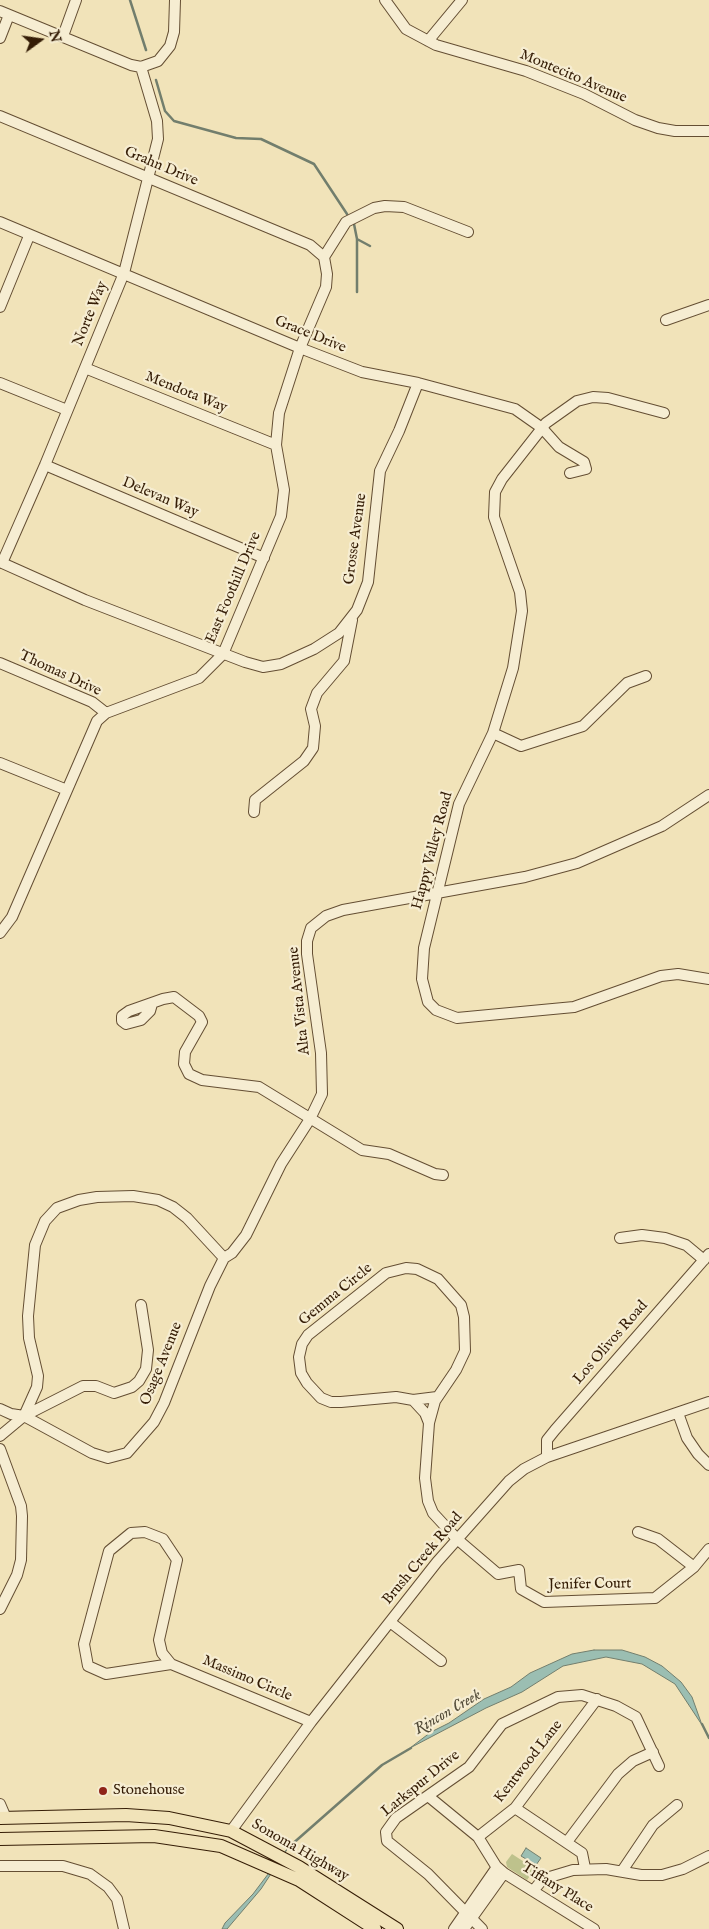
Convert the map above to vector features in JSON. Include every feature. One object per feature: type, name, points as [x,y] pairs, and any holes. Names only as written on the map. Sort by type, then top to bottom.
[{"type":"main road","name":"Sonoma Highway","points":[[3,1818],[152,1817],[169,1818],[231,1831],[268,1849],[295,1872],[375,1929]]},
{"type":"main road","points":[[221,1846],[231,1831]]},
{"type":"main road","name":"Sonoma Highway","points":[[0,1839],[154,1836],[221,1846],[259,1861],[295,1872],[397,1929]]},
{"type":"street","points":[[64,36],[76,0]]},
{"type":"street","points":[[0,38],[5,13],[131,65],[141,67],[158,61],[170,46],[174,32],[176,0]]},
{"type":"street","name":"Montecito Avenue","points":[[385,0],[406,29],[428,42],[531,72],[584,94],[635,120],[668,130],[709,131]]},
{"type":"street","points":[[428,42],[462,0]]},
{"type":"street","name":"Norte Way","points":[[1,562],[45,465],[124,273],[158,139],[157,121],[141,67]]},
{"type":"street","name":"Grahn Drive","points":[[0,116],[310,245],[324,257]]},
{"type":"street","points":[[324,257],[346,222],[374,208],[385,206],[404,208],[468,232]]},
{"type":"street","name":"Grace Drive","points":[[0,222],[300,348],[362,372],[418,383],[515,409],[542,428],[559,447],[584,462],[586,469],[570,473]]},
{"type":"street","points":[[0,307],[30,236]]},
{"type":"street","name":"East Foothill Drive","points":[[106,713],[199,678],[223,654],[281,516],[284,490],[276,445],[279,413],[300,348],[326,287],[328,274],[324,257]]},
{"type":"street","points":[[666,320],[709,306]]},
{"type":"street","name":"Mendota Way","points":[[85,368],[276,445]]},
{"type":"street","points":[[0,383],[67,410]]},
{"type":"street","name":"Grosse Avenue","points":[[1,562],[85,600],[223,654],[263,666],[281,664],[314,650],[339,633],[353,616],[368,582],[380,471],[418,383]]},
{"type":"street","name":"Happy Valley Road","points":[[664,413],[617,399],[593,397],[577,401],[565,408],[542,428],[502,479],[495,492],[494,517],[516,578],[522,611],[513,668],[493,733],[459,804],[424,948],[422,979],[428,1002],[444,1015],[457,1018],[574,1007],[661,976],[678,974],[709,979]]},
{"type":"street","name":"Delevan Way","points":[[45,465],[264,558]]},
{"type":"street","points":[[254,812],[255,800],[304,762],[313,748],[315,726],[311,709],[317,693],[344,661],[353,616]]},
{"type":"street","name":"Thomas Drive","points":[[0,663],[92,702],[106,713]]},
{"type":"street","points":[[493,733],[521,746],[574,729],[582,726],[597,714],[627,683],[646,676]]},
{"type":"street","points":[[0,934],[12,917],[97,721],[106,713]]},
{"type":"street","points":[[0,763],[67,790]]},
{"type":"street","name":"Alta Vista Avenue","points":[[224,1258],[232,1253],[246,1235],[281,1164],[319,1103],[323,1081],[307,954],[307,941],[311,928],[326,916],[343,910],[525,877],[577,863],[662,826],[709,795]]},
{"type":"street","points":[[152,1004],[174,997],[199,1016],[202,1022],[184,1052],[184,1064],[189,1074],[202,1080],[259,1087],[362,1150],[389,1154],[435,1174],[442,1175]]},
{"type":"street","points":[[24,1416],[37,1387],[38,1376],[29,1338],[28,1316],[36,1245],[42,1226],[57,1208],[79,1200],[97,1197],[133,1196],[158,1200],[173,1207],[186,1218],[224,1258]]},
{"type":"street","points":[[620,1238],[642,1236],[665,1238],[686,1245],[706,1257]]},
{"type":"street","name":"Los Olivos Road","points":[[547,1457],[547,1440],[554,1430],[706,1257]]},
{"type":"street","name":"Osage Avenue","points":[[0,1409],[11,1414],[24,1416],[92,1453],[108,1458],[127,1453],[154,1422],[164,1403],[210,1286],[224,1258]]},
{"type":"street","name":"Gemma Circle","points":[[437,1397],[413,1400],[396,1397],[331,1402],[321,1398],[307,1384],[302,1373],[299,1357],[302,1344],[308,1335],[386,1273],[406,1268],[417,1269],[438,1279],[460,1305],[464,1317],[465,1351],[456,1370],[437,1397],[429,1423],[425,1478],[428,1501],[433,1513],[457,1540]]},
{"type":"street","points":[[0,1436],[24,1416],[83,1386],[96,1386],[114,1393],[132,1387],[139,1381],[146,1369],[148,1350],[140,1305]]},
{"type":"street","points":[[413,1400],[425,1413],[429,1423]]},
{"type":"street","name":"Brush Creek Road","points":[[231,1831],[311,1722],[390,1622],[457,1540],[509,1481],[524,1469],[547,1457],[709,1402]]},
{"type":"street","points":[[678,1413],[687,1438],[698,1454],[709,1465]]},
{"type":"street","points":[[0,1449],[21,1506],[22,1516],[21,1560],[17,1575],[0,1609]]},
{"type":"street","points":[[145,1532],[163,1540],[177,1560],[159,1640],[162,1653],[171,1664],[106,1674],[88,1666],[84,1644],[109,1551],[132,1533],[145,1532]]},
{"type":"street","points":[[638,1532],[658,1539],[694,1566]]},
{"type":"street","name":"Jenifer Court","points":[[457,1540],[498,1574],[519,1570],[521,1589],[544,1602],[655,1598],[694,1566],[709,1549]]},
{"type":"street","points":[[390,1622],[441,1661]]},
{"type":"street","name":"Massimo Circle","points":[[171,1664],[311,1722]]},
{"type":"street","name":"Larkspur Drive","points":[[468,1915],[428,1874],[390,1844],[386,1838],[386,1832],[396,1818],[469,1767],[502,1724],[558,1697],[582,1695],[616,1706],[636,1717],[659,1766]]},
{"type":"street","name":"Kentwood Lane","points":[[478,1837],[515,1808],[596,1699]]},
{"type":"street","points":[[567,1842],[614,1778],[633,1761],[653,1752]]},
{"type":"street","points":[[428,1796],[478,1837],[500,1870],[468,1915],[454,1929]]},
{"type":"street","points":[[0,1804],[3,1818]]},
{"type":"street","points":[[622,1871],[653,1825],[677,1805]]},
{"type":"street","points":[[515,1808],[582,1853],[586,1868]]},
{"type":"street","points":[[533,1891],[543,1879],[557,1873],[586,1868],[622,1871],[641,1875],[662,1875],[683,1869],[709,1856]]},
{"type":"street","points":[[0,1866],[63,1866],[90,1874],[108,1887],[116,1900],[124,1929]]},
{"type":"street","name":"Tiffany Place","points":[[500,1870],[594,1929]]},
{"type":"street","points":[[464,1929],[468,1915]]},
{"type":"street","points":[[468,1915],[482,1929]]},
{"type":"green space","points":[[512,1854],[535,1869],[527,1880],[507,1867],[506,1862]]},
{"type":"water","points":[[594,1650],[622,1650],[645,1657],[662,1666],[681,1682],[692,1697],[702,1725],[675,1684],[642,1664],[606,1657],[563,1666],[522,1692],[486,1708],[410,1748],[431,1732],[449,1723],[484,1699],[511,1687],[530,1673],[572,1654]]},
{"type":"water","points":[[290,1845],[261,1889],[227,1929],[222,1929],[225,1923],[253,1894]]},
{"type":"water","points":[[526,1848],[541,1858],[536,1865],[521,1856]]},
{"type":"waterway","points":[[130,0],[146,50]]},
{"type":"waterway","points":[[156,80],[165,111],[174,121],[236,138],[261,139],[314,164],[347,214]]},
{"type":"waterway","points":[[354,224],[357,239],[370,246]]},
{"type":"waterway","points":[[357,239],[357,292]]},
{"type":"waterway","name":"Rincon Creek","points":[[702,1724],[709,1738]]},
{"type":"waterway","name":"Rincon Creek","points":[[290,1846],[382,1765],[411,1748]]},
{"type":"place","name":"Stonehouse","points":[[103,1791]]}]
